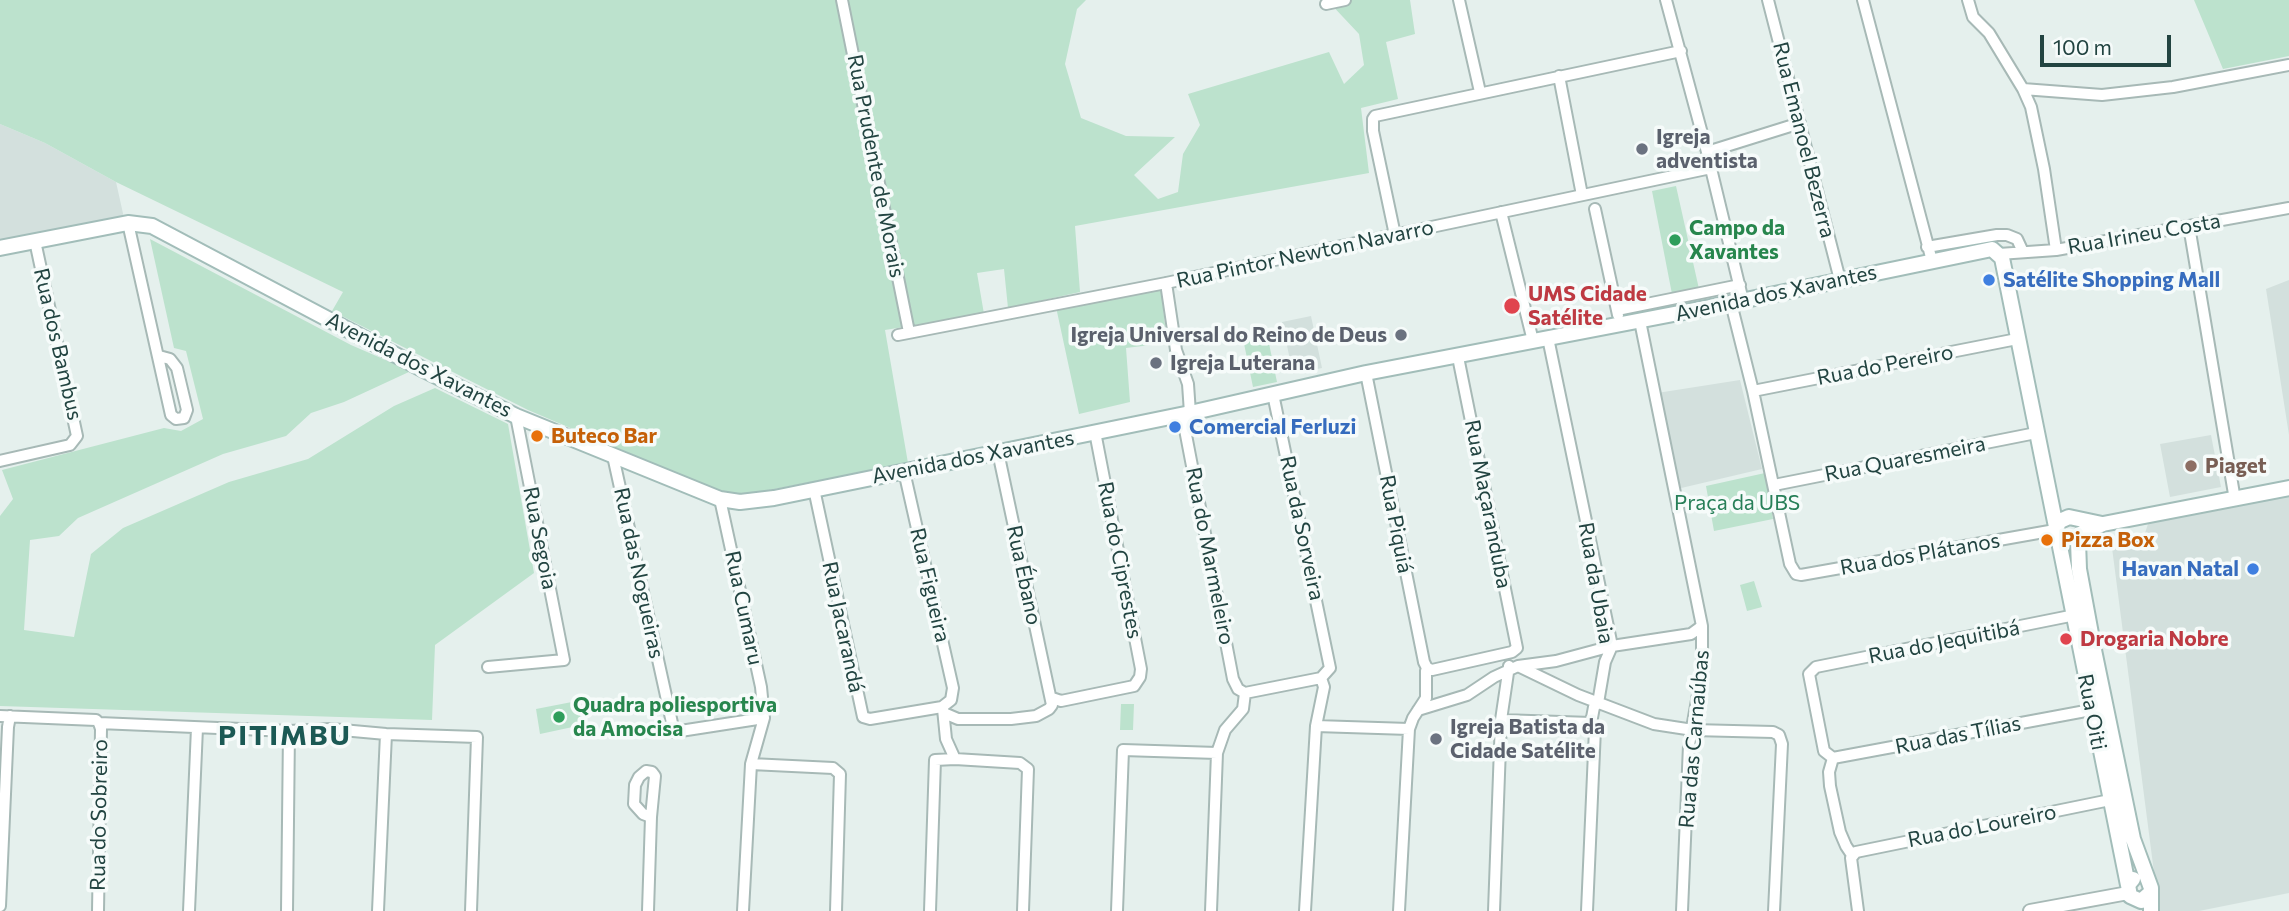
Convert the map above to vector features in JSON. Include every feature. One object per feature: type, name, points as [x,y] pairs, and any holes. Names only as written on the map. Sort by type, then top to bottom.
[{"type":"main road","name":"Avenida dos Xavantes","points":[[0,248],[128,223],[152,226],[516,416],[720,499],[750,502],[1186,413],[1366,373],[1737,302],[1840,280],[1929,254],[1988,249],[1997,252]]},
{"type":"main road","name":"Rua Oiti","points":[[1997,252],[2002,258],[2129,896]]},
{"type":"main road","points":[[2103,524],[2072,518],[2060,521],[2056,532],[2064,543],[2071,544],[2103,524],[2289,488]]},
{"type":"main road","name":"Rua Oiti","points":[[2049,493],[2072,518]]},
{"type":"main road","points":[[2072,518],[2082,527],[2080,537]]},
{"type":"main road","name":"Rua Oiti","points":[[2080,537],[2079,569],[2133,839],[2149,887],[2151,911]]},
{"type":"main road","points":[[2136,878],[2143,878],[2149,887],[2141,901],[2129,896],[2136,878]]},
{"type":"street","name":"Rua Prudente de Morais","points":[[842,0],[904,334]]},
{"type":"street","points":[[1326,4],[1345,0]]},
{"type":"street","points":[[1459,0],[1480,92]]},
{"type":"street","points":[[1666,0],[1740,285],[1737,302],[1774,485]]},
{"type":"street","name":"Rua Emanoel Bezerra","points":[[1768,0],[1840,280]]},
{"type":"street","points":[[1864,0],[1929,254]]},
{"type":"street","points":[[1968,0],[1973,17],[1989,33],[2031,107],[2056,250]]},
{"type":"street","points":[[1395,235],[1372,124],[1375,116],[1681,51]]},
{"type":"street","points":[[2022,89],[2102,95],[2173,87],[2289,65]]},
{"type":"street","points":[[1559,76],[1582,195]]},
{"type":"street","points":[[1707,152],[1800,123]]},
{"type":"street","name":"Rua Pintor Newton Navarro","points":[[904,334],[1166,283],[1711,168]]},
{"type":"street","name":"Rua Irineu Costa","points":[[1997,252],[2056,250],[2289,208]]},
{"type":"street","points":[[1595,209],[1620,325]]},
{"type":"street","points":[[1501,212],[1533,341]]},
{"type":"street","points":[[128,223],[171,415],[180,419],[187,411],[177,368],[170,359],[159,356]]},
{"type":"street","points":[[2189,226],[2235,500]]},
{"type":"street","name":"Avenida dos Xavantes","points":[[1929,254],[1997,235],[2017,239],[2023,252]]},
{"type":"street","name":"Rua dos Bambus","points":[[0,461],[70,445],[78,436],[35,241]]},
{"type":"street","name":"Rua do Marmeleiro","points":[[1166,283],[1176,350],[1188,384],[1186,413],[1233,679],[1245,693]]},
{"type":"street","name":"Avenida dos Xavantes","points":[[1617,310],[1740,285]]},
{"type":"street","points":[[1675,299],[1678,314]]},
{"type":"street","name":"Rua das Carnaúbas","points":[[1651,303],[1647,320],[1702,626],[1702,671],[1689,745],[1682,911]]},
{"type":"street","name":"Rua da Ubaia","points":[[1548,338],[1612,646],[1605,663],[1598,703],[1594,707],[1591,723],[1595,729],[1587,911]]},
{"type":"street","name":"Rua do Pereiro","points":[[1753,391],[2017,339]]},
{"type":"street","name":"Rua Maçaranduba","points":[[1458,357],[1517,648],[1513,652],[1514,668],[1501,720]]},
{"type":"street","name":"Rua Piquiá","points":[[1366,373],[1424,662],[1430,669]]},
{"type":"street","name":"Rua da Sorveira","points":[[1273,394],[1331,662],[1328,671],[1321,678]]},
{"type":"street","name":"Rua Segoia","points":[[488,667],[564,660],[516,416]]},
{"type":"street","name":"Rua do Ciprestes","points":[[1052,698],[1061,701],[1134,686],[1140,677],[1141,670],[1095,432]]},
{"type":"street","name":"Rua Quaresmeira","points":[[1774,485],[2036,433]]},
{"type":"street","name":"Rua Ébano","points":[[998,452],[1047,690],[1052,698]]},
{"type":"street","name":"Rua das Nogueiras","points":[[613,456],[674,732],[764,718]]},
{"type":"street","name":"Rua Figueira","points":[[904,471],[953,688],[945,707],[946,740],[955,759]]},
{"type":"street","name":"Rua dos Plátanos","points":[[1774,485],[1790,564],[1796,574],[1801,575],[2056,532]]},
{"type":"street","name":"Rua Jacarandá","points":[[814,489],[863,717],[870,719],[945,707]]},
{"type":"street","name":"Rua Cumaru","points":[[720,499],[761,687],[764,718]]},
{"type":"street","name":"Rua do Jequitibá","points":[[1830,756],[1809,674],[1813,669],[2075,615]]},
{"type":"street","points":[[1418,710],[1467,695],[1514,668],[1556,661],[1612,646],[1691,634],[1702,626]]},
{"type":"street","points":[[1399,911],[1409,729],[1428,693],[1425,676],[1430,669],[1513,652]]},
{"type":"street","points":[[1514,668],[1639,719],[1693,730],[1777,733],[1782,744],[1774,911]]},
{"type":"street","points":[[1211,911],[1217,753],[1224,730],[1243,709],[1245,693],[1321,678],[1324,687],[1316,726],[1305,911]]},
{"type":"street","points":[[945,707],[958,719],[1011,719],[1036,716],[1049,709],[1052,698]]},
{"type":"street","name":"Rua das Tílias","points":[[1830,756],[2091,710]]},
{"type":"street","points":[[0,906],[8,727],[5,716],[197,728],[289,731],[331,729],[477,737],[471,911]]},
{"type":"street","points":[[743,911],[751,764],[764,718]]},
{"type":"street","points":[[1494,911],[1501,720],[1591,723]]},
{"type":"street","name":"Rua do Sobreiro","points":[[97,722],[101,729],[98,911]]},
{"type":"street","points":[[1316,726],[1409,729]]},
{"type":"street","points":[[189,911],[197,728]]},
{"type":"street","points":[[287,911],[289,731]]},
{"type":"street","points":[[378,911],[386,734]]},
{"type":"street","points":[[1117,911],[1123,750],[1217,753]]},
{"type":"street","points":[[1830,756],[1830,786],[1840,832],[1853,854],[1858,911]]},
{"type":"street","points":[[930,911],[935,760],[955,759],[1026,765],[1029,774],[1023,911]]},
{"type":"street","points":[[751,764],[833,768],[840,774],[836,911]]},
{"type":"street","points":[[648,911],[655,776],[646,771],[635,785],[634,804],[643,814],[651,817]]},
{"type":"street","name":"Rua do Loureiro","points":[[1853,854],[2110,800]]},
{"type":"street","points":[[2030,911],[2129,896]]},
{"type":"shaded area","points":[[0,124],[45,143],[116,182],[124,218],[0,240]]},
{"type":"shaded area","points":[[2289,280],[2289,435],[2266,289]]},
{"type":"shaded area","points":[[1311,316],[1322,368],[1293,374],[1282,322]]},
{"type":"shaded area","points":[[1740,380],[1762,469],[1677,489],[1657,393]]},
{"type":"shaded area","name":"Piaget","points":[[2211,435],[2221,487],[2170,497],[2160,444]]},
{"type":"shaded area","points":[[2289,493],[2289,893],[2199,911],[2159,911],[2111,540],[2144,536],[2150,518]]},
{"type":"green space","points":[[0,0],[1086,0],[1077,9],[1065,64],[1081,118],[1126,136],[1175,137],[1134,175],[1158,199],[1178,192],[1183,154],[1200,125],[1188,94],[1329,52],[1344,84],[1364,65],[1359,34],[1327,0],[1410,0],[1415,34],[1386,42],[1398,99],[1361,108],[1369,173],[1075,226],[1080,292],[1008,308],[1004,269],[977,273],[984,314],[885,330],[908,463],[744,495],[723,493],[528,410],[332,311],[343,292],[116,182],[45,143],[0,124]]},
{"type":"green space","points":[[2194,0],[2289,0],[2289,56],[2223,69]]},
{"type":"green space","name":"Campo da Xavantes","points":[[1676,186],[1699,289],[1672,294],[1652,191]]},
{"type":"green space","points":[[150,239],[351,345],[411,371],[344,402],[311,413],[286,436],[223,454],[78,518],[59,536],[30,540],[24,630],[74,637],[91,554],[123,528],[229,482],[308,459],[394,406],[435,388],[508,424],[534,573],[435,645],[432,720],[0,706],[0,516],[13,499],[2,470],[164,428],[181,431],[203,419],[186,351],[174,348]]},
{"type":"green space","points":[[1161,289],[1167,343],[1126,348],[1130,402],[1079,414],[1056,307]]},
{"type":"green space","points":[[1266,329],[1277,382],[1253,387],[1242,334]]},
{"type":"green space","name":"Praça da UBS","points":[[1765,473],[1773,519],[1714,531],[1706,486]]},
{"type":"green space","points":[[1754,581],[1762,607],[1747,611],[1740,585]]},
{"type":"green space","name":"Quadra poliesportiva da Amocisa","points":[[577,701],[582,725],[540,734],[536,709]]},
{"type":"green space","points":[[1121,704],[1134,704],[1133,730],[1120,730]]},
{"type":"place","name":"Igreja adventista","points":[[1642,149]]},
{"type":"place","name":"Campo da Xavantes","points":[[1675,240]]},
{"type":"place","name":"Satélite Shopping Mall","points":[[1989,280]]},
{"type":"place","name":"UMS Cidade Satélite","points":[[1512,306]]},
{"type":"place","name":"Igreja Universal do Reino de Deus","points":[[1401,335]]},
{"type":"place","name":"Igreja Luterana","points":[[1156,363]]},
{"type":"place","name":"Comercial Ferluzi","points":[[1175,427]]},
{"type":"place","name":"Buteco Bar","points":[[537,436]]},
{"type":"place","name":"Piaget","points":[[2191,466]]},
{"type":"place","name":"Pizza Box","points":[[2047,540]]},
{"type":"place","name":"Havan Natal","points":[[2253,569]]},
{"type":"place","name":"Drogaria Nobre","points":[[2066,639]]},
{"type":"place","name":"Quadra poliesportiva da Amocisa","points":[[559,717]]},
{"type":"place","name":"Igreja Batista da Cidade Satélite","points":[[1436,739]]},
{"type":"district","name":"PITIMBU","points":[[285,736]]}]
